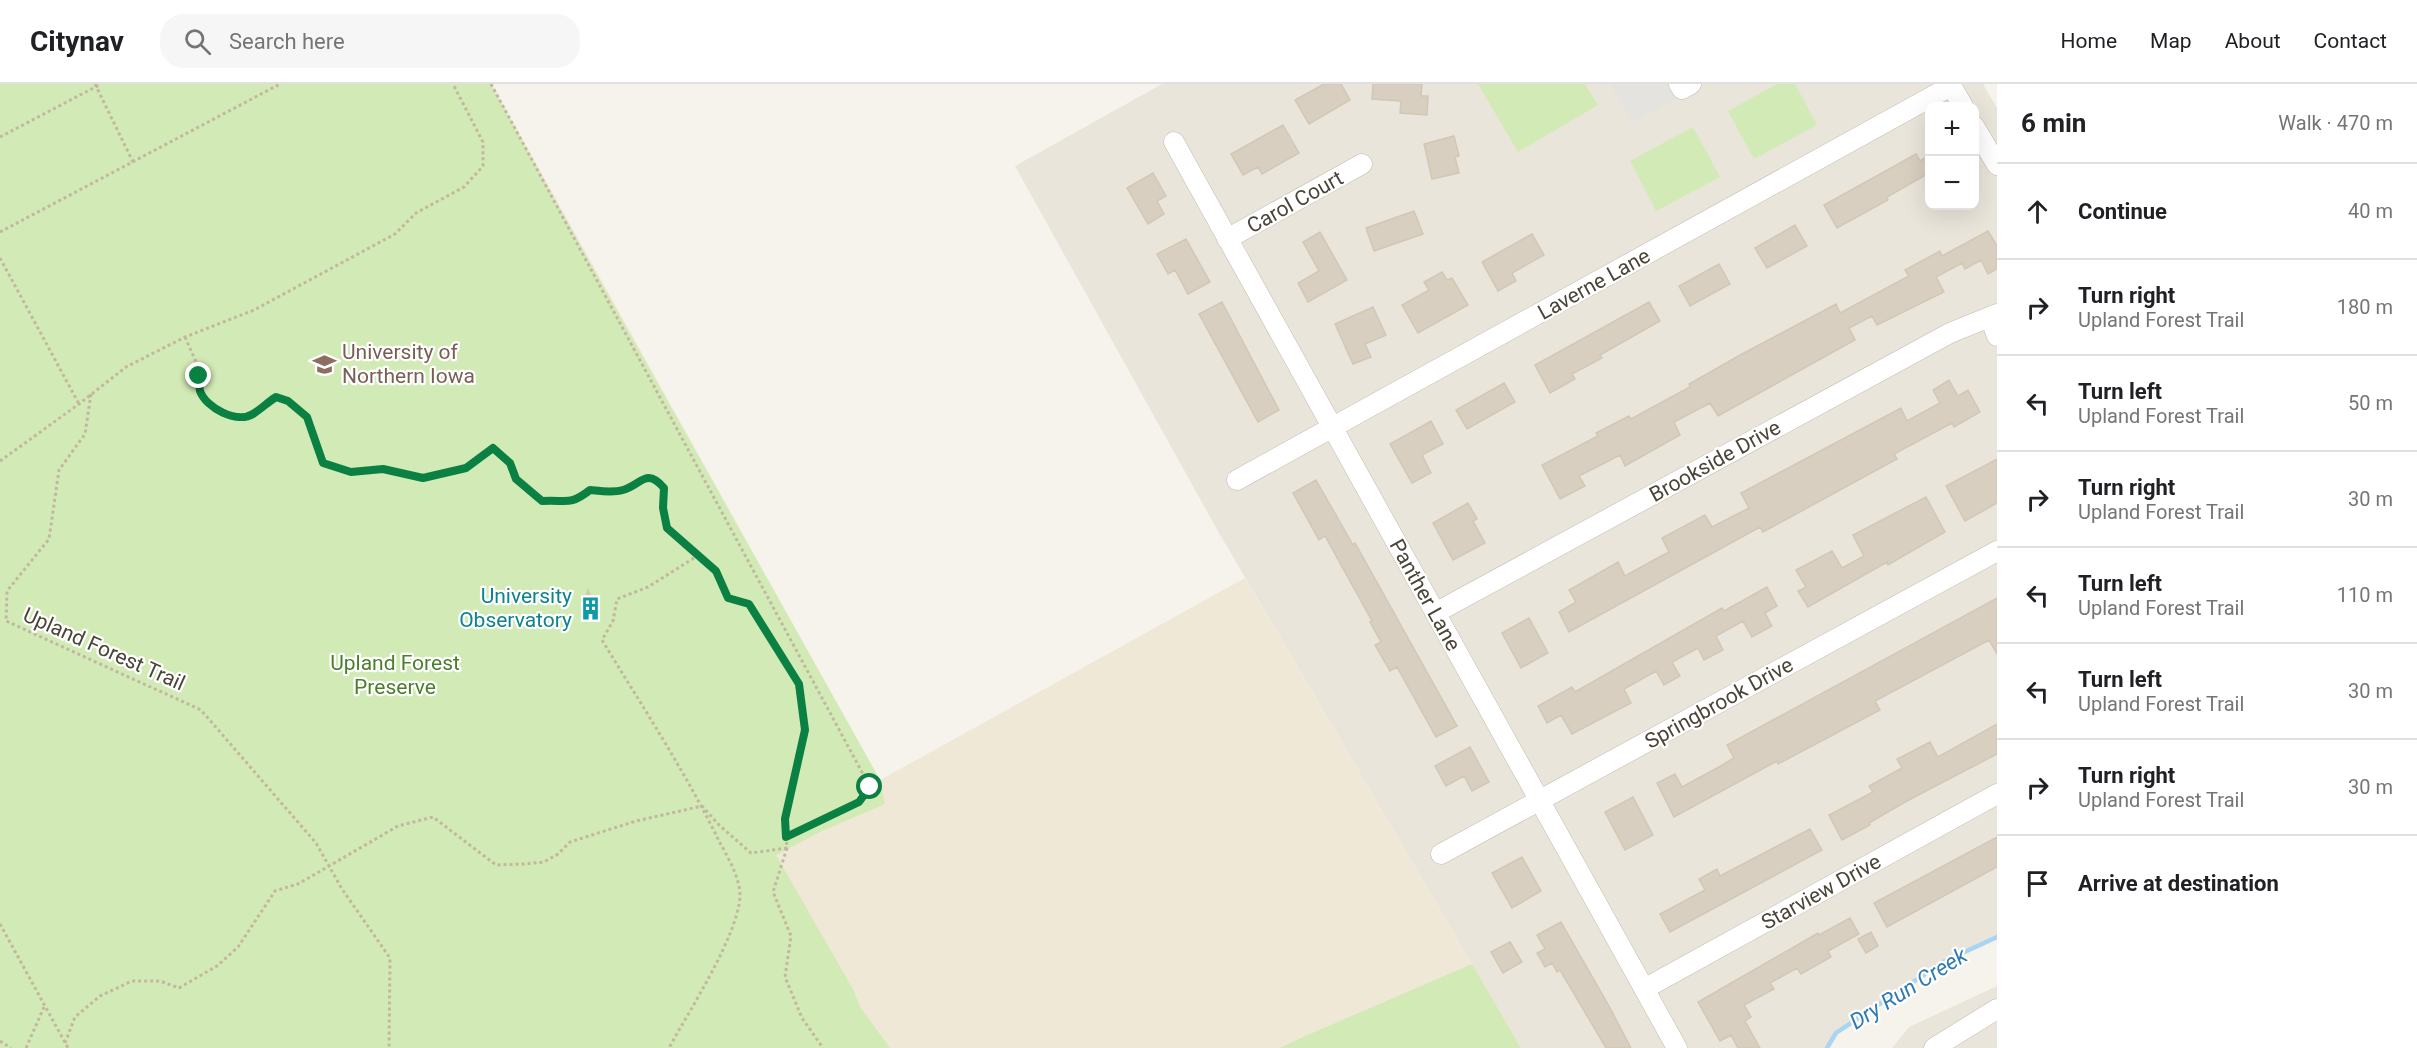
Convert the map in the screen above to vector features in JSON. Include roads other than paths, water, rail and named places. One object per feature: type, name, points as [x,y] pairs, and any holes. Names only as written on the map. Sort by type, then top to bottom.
[{"type":"street","points":[[1679,84],[1682,89],[1691,84]]},
{"type":"street","points":[[1951,85],[1961,102]]},
{"type":"street","name":"Laverne Lane","points":[[1237,480],[1951,85]]},
{"type":"street","points":[[1979,134],[1997,165]]},
{"type":"street","name":"Panther Lane","points":[[1174,142],[1677,1048]]},
{"type":"street","name":"Carol Court","points":[[1227,239],[1362,164]]},
{"type":"street","points":[[1993,315],[1997,336]]},
{"type":"street","name":"Brookside Drive","points":[[1435,614],[1950,333],[1993,315]]},
{"type":"street","name":"Springbrook Drive","points":[[1441,854],[1997,551]]},
{"type":"street","name":"Starview Drive","points":[[1644,989],[1997,794]]},
{"type":"street","points":[[1934,1048],[1997,1009]]},
{"type":"waterway","name":"Dry Run Creek","points":[[1827,1048],[1836,1033],[1945,961],[1997,937]]},
{"type":"place","name":"University of Northern Iowa","points":[[324,364]]},
{"type":"place","name":"University Observatory","points":[[590,608]]},
{"type":"park label","name":"Upland Forest Preserve","points":[[395,675]]}]
